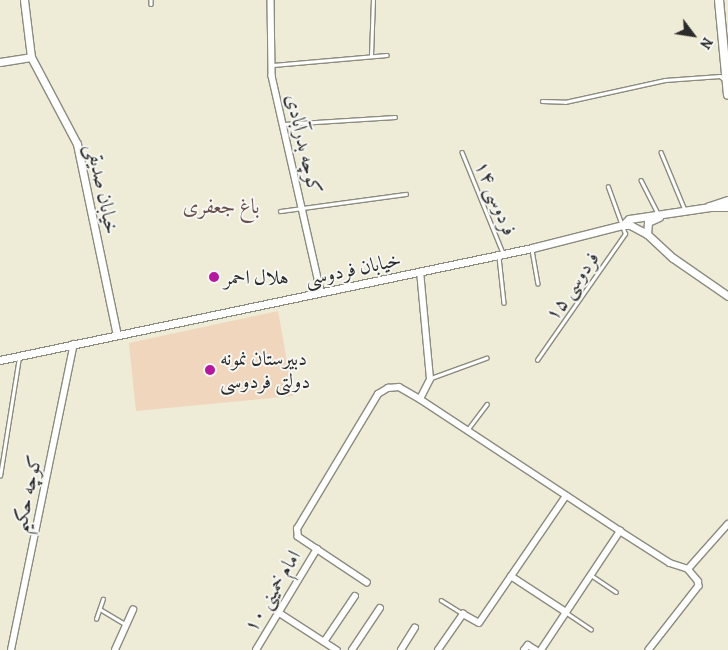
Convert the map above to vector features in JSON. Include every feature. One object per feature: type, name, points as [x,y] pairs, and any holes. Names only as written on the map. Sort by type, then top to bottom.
[{"type":"main road","points":[[719,0],[728,95]]},
{"type":"main road","points":[[710,207],[728,201]]},
{"type":"main road","points":[[710,207],[728,207]]},
{"type":"street","name":"خیابان صدیقی","points":[[24,0],[31,57],[78,144],[117,335]]},
{"type":"street","name":"کوچه بدرآبادی","points":[[271,0],[272,65],[283,124],[321,292]]},
{"type":"street","points":[[0,62],[31,57]]},
{"type":"street","name":"خیابان فردوسی","points":[[0,360],[501,255],[623,225],[629,219],[659,217],[710,207]]},
{"type":"street","points":[[647,234],[648,222],[659,217]]},
{"type":"street","points":[[623,225],[630,225],[647,234],[673,258],[728,296]]},
{"type":"street","points":[[420,272],[430,379],[420,398]]},
{"type":"street","name":"کوچه حکیم","points":[[12,650],[74,344]]},
{"type":"street","points":[[367,583],[298,537],[297,529],[378,394],[399,387],[420,398],[468,429],[620,532],[670,563],[688,569],[698,586],[649,650]]},
{"type":"street","points":[[438,650],[463,614],[479,623],[566,496]]},
{"type":"street","points":[[688,569],[728,524]]},
{"type":"street","points":[[541,650],[620,532]]},
{"type":"street","name":"امام خمینی ۱۰","points":[[256,650],[317,549]]},
{"type":"street","points":[[511,576],[566,612]]},
{"type":"street","points":[[324,642],[355,596]]},
{"type":"street","points":[[352,650],[380,608]]},
{"type":"street","points":[[115,650],[133,610]]},
{"type":"street","points":[[278,612],[337,650]]},
{"type":"street","points":[[400,650],[415,628]]},
{"type":"street","points":[[524,650],[528,645],[536,650]]},
{"type":"lane","points":[[371,56],[373,0]]},
{"type":"lane","points":[[272,65],[387,55]]},
{"type":"lane","points":[[542,101],[565,102],[665,80],[720,76],[727,80]]},
{"type":"lane","points":[[283,124],[395,116]]},
{"type":"lane","name":"فردوسی ۱۴","points":[[462,152],[501,255],[504,303]]},
{"type":"lane","points":[[661,152],[686,212]]},
{"type":"lane","points":[[642,180],[659,217]]},
{"type":"lane","points":[[608,187],[623,225]]},
{"type":"lane","points":[[280,211],[406,194]]},
{"type":"lane","name":"فردوسی ۱۵","points":[[537,360],[624,234],[623,225]]},
{"type":"lane","points":[[532,248],[538,283]]},
{"type":"lane","points":[[0,476],[19,356]]},
{"type":"lane","points":[[430,379],[486,358]]},
{"type":"lane","points":[[468,429],[487,404]]},
{"type":"lane","points":[[591,575],[616,592]]},
{"type":"lane","points":[[96,619],[104,600]]},
{"type":"lane","points":[[441,600],[463,614]]},
{"type":"lane","points":[[100,609],[126,625]]},
{"type":"lane","points":[[566,612],[591,629]]},
{"type":"shaded area","name":"دبیرستان نمونه دولتی فردوسی","points":[[278,311],[293,396],[136,411],[129,343]]},
{"type":"place","name":"هلال احمر","points":[[214,277]]},
{"type":"place","name":"دبیرستان نمونه دولتی فردوسی","points":[[210,370]]},
{"type":"district","name":"باغ جعفری","points":[[221,206]]}]
